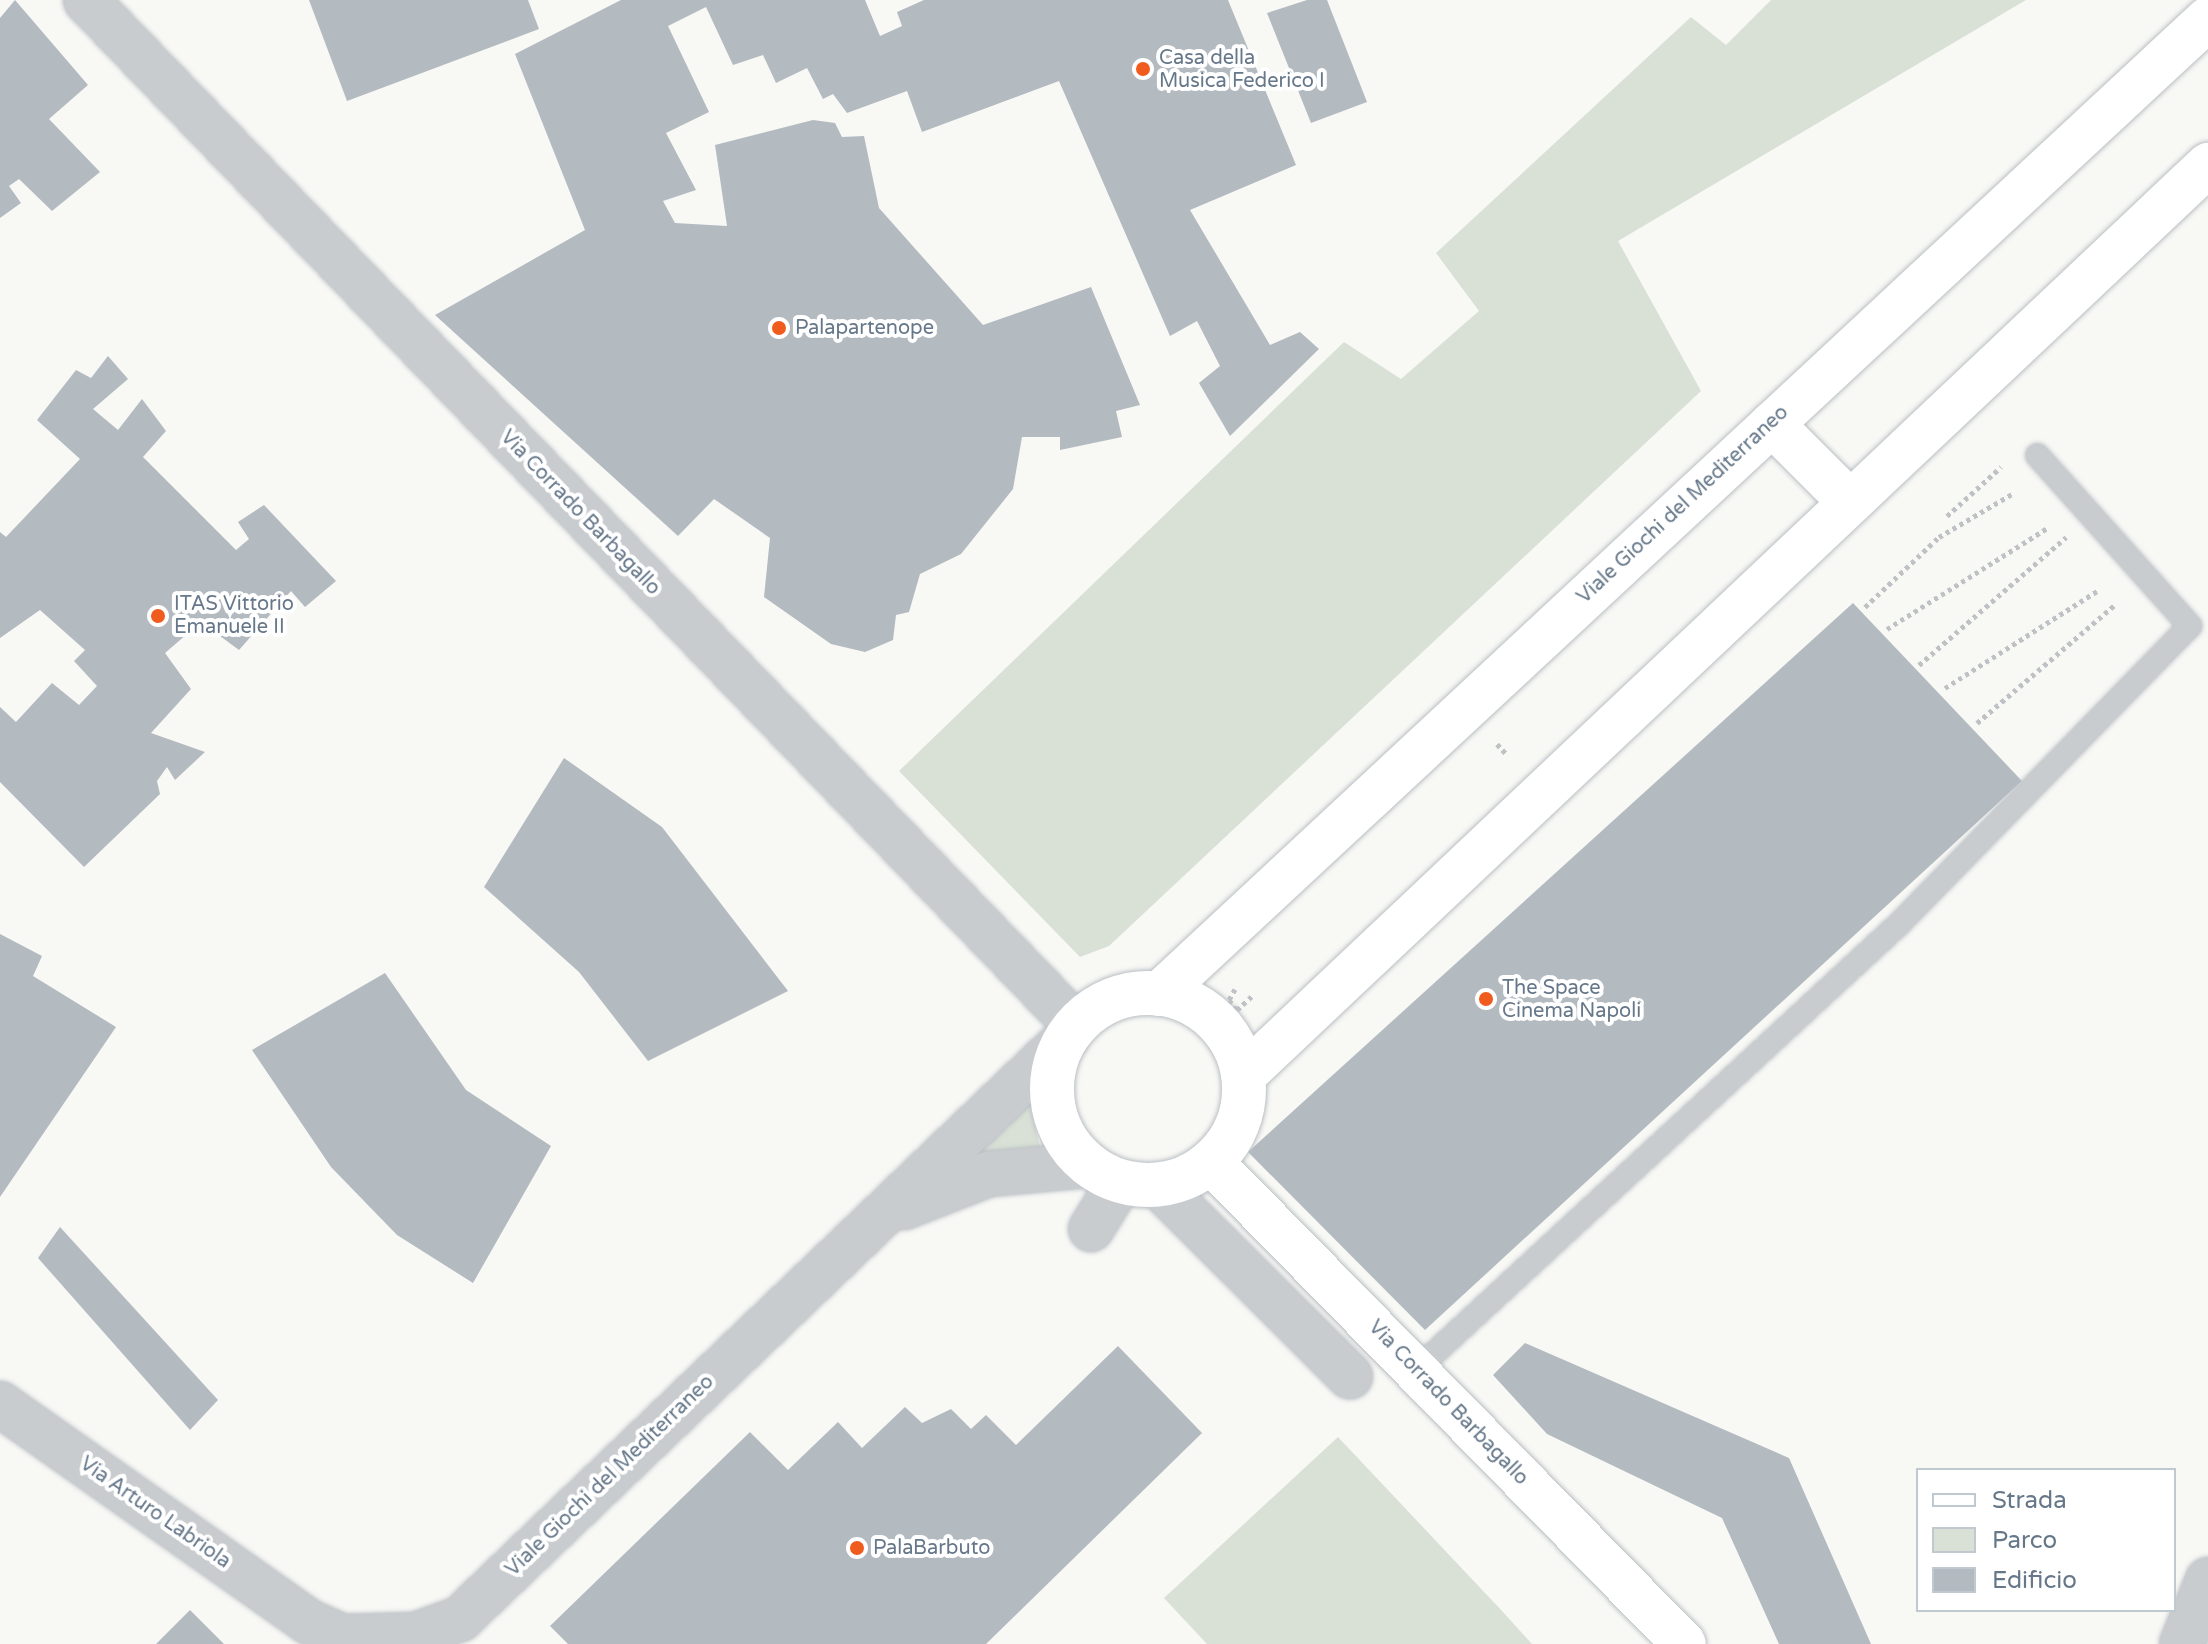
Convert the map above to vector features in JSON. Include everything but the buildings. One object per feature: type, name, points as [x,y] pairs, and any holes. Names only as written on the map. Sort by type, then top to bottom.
[{"type":"main road","name":"Viale Giochi del Mediterraneo","points":[[1159,994],[2208,19]]},
{"type":"main road","points":[[1244,1075],[1215,1020],[1159,994],[1128,995],[1071,1032],[1053,1070],[1053,1105],[1064,1138],[1122,1177],[1211,1162],[1232,1138],[1244,1075],[2208,165]]},
{"type":"main road","points":[[1772,424],[1850,502]]},
{"type":"main road","name":"Via Corrado Barbagallo","points":[[1211,1162],[1684,1644]]},
{"type":"street","name":"Via Corrado Barbagallo","points":[[86,0],[1071,1032]]},
{"type":"street","name":"Viale Giochi del Mediterraneo","points":[[309,1622],[343,1637],[377,1641],[460,1619],[1071,1032]]},
{"type":"street","name":"Viale Giochi del Mediterraneo","points":[[874,1223],[988,1174],[1122,1177]]},
{"type":"street","points":[[1091,1229],[1122,1177],[1350,1376]]},
{"type":"street","name":"Via Arturo Labriola","points":[[0,1404],[309,1622]]},
{"type":"street","points":[[2182,1644],[2208,1580]]},
{"type":"lane","points":[[1416,1370],[1900,923],[2190,626],[2037,455]]},
{"type":"path","points":[[1947,516],[2001,467]]},
{"type":"path","points":[[1865,607],[1939,537],[2012,494]]},
{"type":"path","points":[[1887,629],[2049,527]]},
{"type":"path","points":[[1919,665],[2066,537]]},
{"type":"path","points":[[1945,688],[2099,590]]},
{"type":"path","points":[[1977,723],[2116,604]]},
{"type":"path","points":[[1497,744],[1508,756]]},
{"type":"path","points":[[1235,989],[1229,1000],[1237,1010],[1252,996]]},
{"type":"green space","points":[[1771,0],[2026,0],[1618,241],[1701,391],[1109,946],[1080,957],[899,771],[1344,342],[1401,379],[1479,311],[1436,253],[1691,17],[1726,45]]},
{"type":"green space","points":[[1026,1090],[1041,1151],[948,1164]]},
{"type":"green space","points":[[1338,1437],[1532,1644],[1207,1644],[1164,1598]]},
{"type":"place","name":"Casa della Musica Federico I","points":[[1143,69]]},
{"type":"place","name":"Palapartenope","points":[[779,328]]},
{"type":"place","name":"ITAS Vittorio Emanuele II","points":[[158,616]]},
{"type":"place","name":"The Space Cinema Napoli","points":[[1486,999]]},
{"type":"place","name":"PalaBarbuto","points":[[857,1548]]}]
